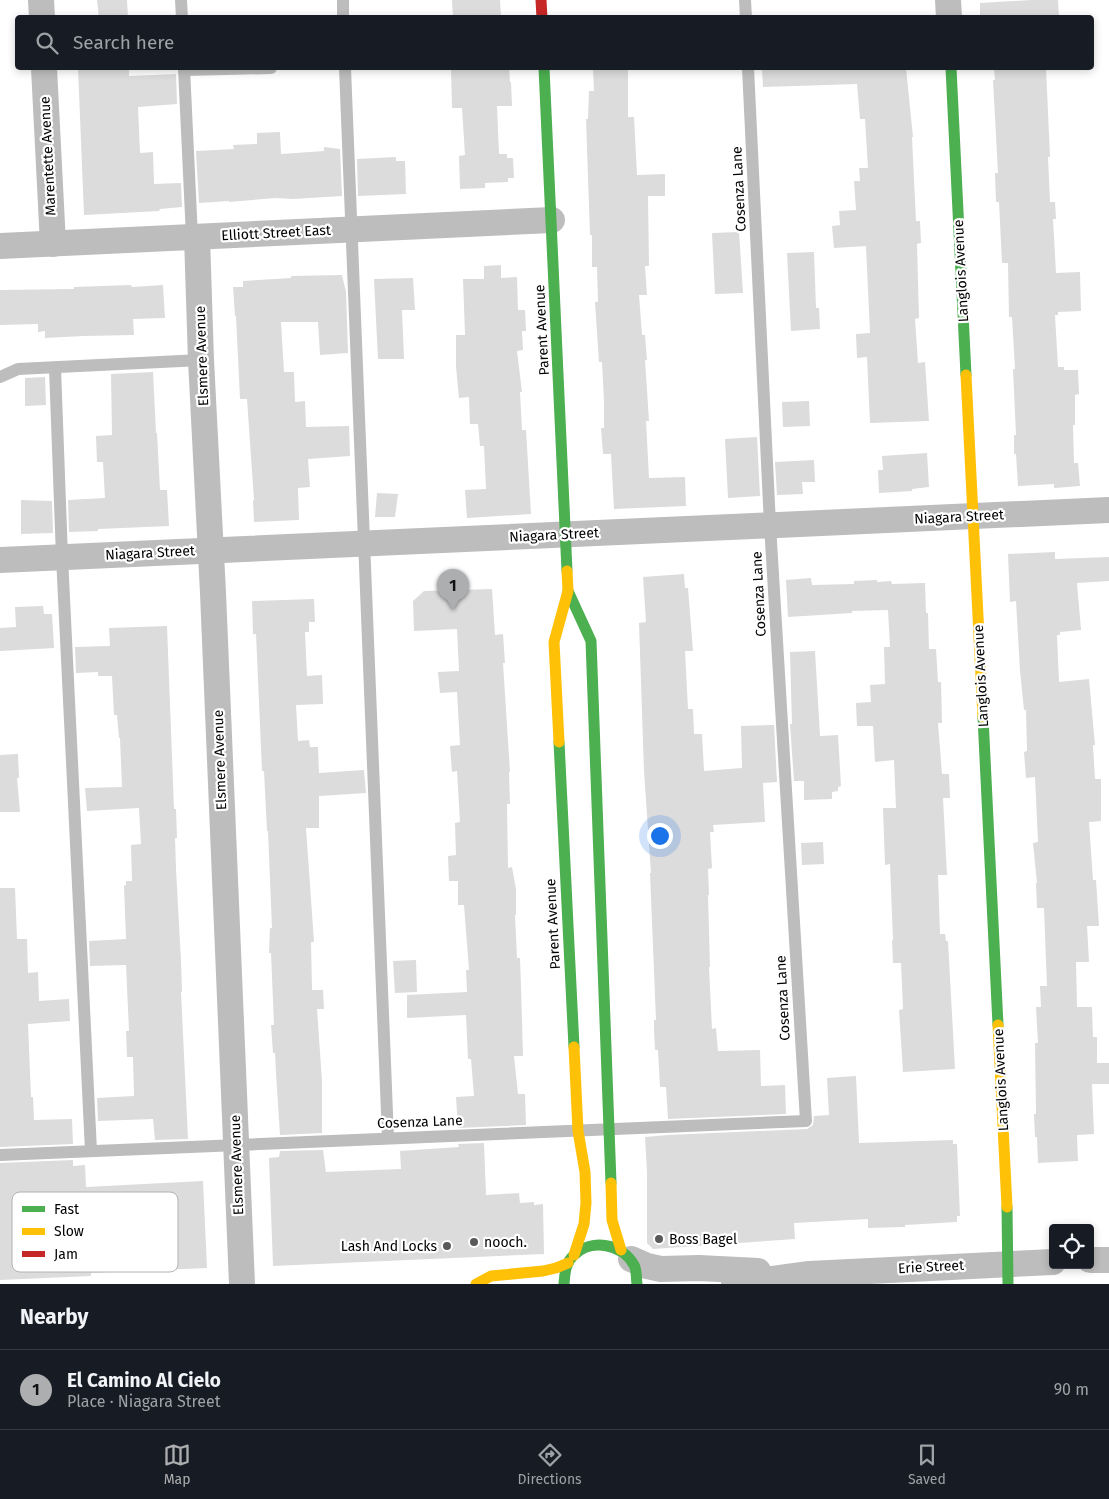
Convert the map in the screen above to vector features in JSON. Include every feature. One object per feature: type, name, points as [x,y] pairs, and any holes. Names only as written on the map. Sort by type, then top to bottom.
[{"type":"street","points":[[41,0],[42,15]]},
{"type":"street","points":[[541,0],[542,15]]},
{"type":"street","points":[[948,0],[949,15]]},
{"type":"street","name":"Marentette Avenue","points":[[44,70],[52,244]]},
{"type":"street","name":"Parent Avenue","points":[[544,70],[568,591],[554,642],[568,811],[577,1014],[578,1130],[586,1176],[586,1214],[581,1235],[564,1279],[564,1284]]},
{"type":"street","name":"Langlois Avenue","points":[[951,70],[1008,1217],[1007,1274]]},
{"type":"street","name":"Elliott Street East","points":[[0,246],[552,220]]},
{"type":"street","name":"Elsmere Avenue","points":[[194,237],[210,551],[242,1284]]},
{"type":"street","name":"Niagara Street","points":[[0,560],[1109,510]]},
{"type":"street","name":"Parent Avenue","points":[[568,591],[591,641],[593,810],[602,1013],[610,1129],[612,1220],[615,1232],[626,1255],[634,1265],[638,1277],[637,1284]]},
{"type":"street","points":[[476,1284],[491,1276],[556,1268],[571,1259],[584,1247],[597,1244],[610,1245],[626,1255]]},
{"type":"street","name":"Erie Street","points":[[626,1255],[647,1266],[661,1269],[699,1268],[809,1279]]},
{"type":"street","points":[[1094,1260],[1109,1260]]},
{"type":"street","name":"Erie Street","points":[[734,1284],[809,1279],[1007,1274],[1049,1263]]},
{"type":"lane","points":[[181,0],[182,15]]},
{"type":"lane","points":[[343,0],[343,15]]},
{"type":"lane","points":[[745,0],[746,15]]},
{"type":"lane","points":[[184,70],[194,237]]},
{"type":"lane","points":[[345,70],[388,1138]]},
{"type":"lane","name":"Cosenza Lane","points":[[0,1155],[806,1121],[770,525],[748,70]]},
{"type":"lane","points":[[0,377],[18,369],[201,360]]},
{"type":"lane","points":[[55,368],[62,557],[92,1152]]},
{"type":"building","points":[[97,0],[127,0],[128,15],[99,15]]},
{"type":"building","points":[[452,0],[500,0],[501,15],[453,15]]},
{"type":"building","points":[[1058,0],[1059,15],[980,15],[980,3]]},
{"type":"building","points":[[78,70],[129,70],[129,76],[176,74],[177,104],[138,107],[140,153],[153,152],[154,184],[181,183],[182,207],[160,209],[159,211],[84,215]]},
{"type":"building","points":[[451,70],[509,70],[512,106],[497,106],[499,154],[507,154],[507,158],[513,158],[514,178],[508,178],[508,182],[485,183],[485,188],[460,189],[459,156],[465,155],[462,108],[452,108]]},
{"type":"building","points":[[593,70],[628,70],[628,117],[634,117],[637,175],[665,174],[665,196],[648,196],[649,266],[645,266],[647,295],[639,295],[642,335],[645,335],[647,360],[645,360],[649,421],[646,421],[649,478],[685,477],[686,506],[614,509],[611,454],[603,454],[601,428],[604,428],[602,362],[599,362],[595,302],[598,302],[597,267],[592,267],[592,235],[590,235],[586,119],[588,119],[589,91],[594,91]]},
{"type":"building","points":[[762,70],[906,70],[913,137],[916,221],[920,221],[921,243],[917,244],[919,318],[915,319],[918,363],[925,362],[929,421],[870,423],[867,357],[857,358],[856,334],[870,333],[866,246],[834,248],[832,226],[840,225],[839,211],[856,210],[854,181],[860,181],[859,168],[868,168],[865,119],[860,119],[857,84],[763,87]]},
{"type":"building","points":[[994,70],[1046,70],[1050,202],[1055,202],[1056,219],[1053,219],[1056,273],[1080,272],[1081,311],[1058,312],[1058,315],[1055,315],[1058,367],[1064,367],[1064,370],[1078,370],[1079,394],[1075,395],[1075,425],[1073,425],[1074,463],[1078,463],[1080,486],[1054,488],[1054,484],[1018,486],[1016,454],[1014,454],[1014,435],[1016,435],[1013,369],[1015,369],[1012,317],[1009,317],[1008,263],[1002,263],[999,202],[996,202],[995,173],[998,173],[993,80],[995,80]]},
{"type":"building","points":[[280,132],[281,154],[324,151],[324,147],[340,149],[342,196],[199,203],[196,151],[234,149],[233,145],[257,144],[257,133]]},
{"type":"building","points":[[396,157],[396,161],[405,161],[406,194],[358,196],[357,159]]},
{"type":"building","points":[[739,232],[743,293],[715,294],[712,233]]},
{"type":"building","points":[[814,252],[816,308],[819,308],[820,329],[791,331],[787,253]]},
{"type":"building","points":[[501,265],[501,278],[517,277],[518,310],[525,310],[526,331],[522,331],[523,350],[517,351],[522,392],[520,392],[522,430],[526,430],[531,514],[467,518],[465,490],[486,489],[484,446],[480,446],[478,424],[470,424],[469,397],[459,398],[456,367],[456,335],[465,335],[463,279],[484,279],[484,266]]},
{"type":"building","points":[[342,275],[346,292],[348,353],[320,355],[318,322],[281,322],[284,372],[294,372],[295,402],[305,401],[306,427],[349,426],[350,456],[308,459],[310,487],[298,488],[299,520],[254,522],[247,399],[240,399],[233,287],[243,287],[243,281],[291,278],[291,276]]},
{"type":"building","points":[[413,278],[415,310],[402,310],[404,359],[378,359],[374,279]]},
{"type":"building","points":[[131,285],[132,287],[163,285],[165,318],[133,319],[134,335],[45,338],[45,331],[38,332],[38,324],[0,325],[0,290],[74,289],[74,287]]},
{"type":"building","points":[[153,372],[160,490],[167,490],[169,526],[69,532],[68,500],[105,498],[103,462],[97,462],[96,436],[112,435],[111,374]]},
{"type":"building","points":[[45,377],[46,405],[25,406],[25,378]]},
{"type":"building","points":[[809,401],[810,426],[783,427],[782,402]]},
{"type":"building","points":[[757,437],[760,496],[728,498],[725,439]]},
{"type":"building","points":[[927,453],[929,487],[912,489],[912,491],[879,493],[878,470],[883,470],[882,456]]},
{"type":"building","points":[[814,460],[815,482],[802,482],[803,494],[777,495],[775,462]]},
{"type":"building","points":[[377,493],[398,494],[395,517],[375,517]]},
{"type":"building","points":[[21,500],[52,501],[53,533],[21,534]]},
{"type":"building","points":[[1055,552],[1055,559],[1109,557],[1109,581],[1077,583],[1081,630],[1060,632],[1060,635],[1057,635],[1059,682],[1089,679],[1095,745],[1093,745],[1095,779],[1101,779],[1101,821],[1089,822],[1093,880],[1096,880],[1099,926],[1087,926],[1089,962],[1076,962],[1077,1007],[1092,1007],[1093,1037],[1097,1037],[1097,1063],[1109,1063],[1109,1084],[1092,1084],[1094,1134],[1077,1135],[1078,1161],[1038,1163],[1034,1114],[1036,1114],[1035,1043],[1038,1043],[1036,1007],[1041,1007],[1040,986],[1047,986],[1044,908],[1037,908],[1037,883],[1033,843],[1038,842],[1035,777],[1026,778],[1024,752],[1027,751],[1026,710],[1024,710],[1020,671],[1016,601],[1010,602],[1008,554]]},
{"type":"building","points":[[684,574],[685,588],[688,588],[693,651],[685,651],[688,709],[693,709],[694,734],[702,734],[704,771],[742,768],[741,726],[774,725],[777,782],[763,783],[765,822],[713,825],[714,832],[710,832],[712,868],[708,869],[709,967],[712,1029],[716,1028],[718,1051],[760,1050],[761,1086],[785,1085],[786,1114],[668,1119],[666,1087],[660,1087],[658,1050],[655,1050],[654,1030],[654,1020],[656,1020],[651,873],[644,771],[639,623],[646,622],[643,577]]},
{"type":"building","points":[[811,578],[812,585],[854,584],[854,581],[877,580],[877,582],[891,581],[892,584],[925,583],[929,649],[936,649],[938,682],[941,682],[942,723],[938,723],[942,774],[949,774],[950,798],[943,798],[947,875],[938,875],[940,934],[945,934],[946,941],[948,941],[955,1069],[903,1072],[899,1010],[903,1009],[901,963],[893,963],[890,864],[885,865],[883,808],[896,808],[894,760],[875,762],[873,726],[857,726],[856,703],[871,702],[870,685],[885,684],[884,647],[890,647],[888,610],[852,611],[852,613],[788,617],[786,580]]},
{"type":"building","points":[[492,589],[495,635],[503,634],[505,663],[503,663],[510,772],[510,804],[507,804],[508,868],[512,867],[516,889],[515,915],[517,958],[520,958],[523,1056],[514,1056],[518,1094],[525,1094],[526,1125],[458,1128],[456,1097],[474,1096],[471,1059],[468,1059],[466,1015],[407,1018],[407,995],[467,992],[466,970],[469,970],[464,905],[458,905],[458,881],[449,881],[448,856],[456,855],[455,823],[460,822],[457,771],[452,772],[450,746],[460,745],[457,692],[440,693],[438,672],[459,671],[457,629],[414,631],[413,601],[424,591]]},
{"type":"building","points":[[314,599],[315,622],[309,622],[309,632],[305,632],[307,676],[322,675],[323,704],[296,705],[298,741],[309,740],[310,747],[318,747],[319,773],[364,770],[366,793],[319,796],[319,828],[306,828],[314,942],[311,942],[312,990],[323,990],[324,1009],[317,1009],[322,1081],[322,1133],[280,1135],[275,1053],[273,1053],[271,1025],[274,1025],[271,953],[269,953],[270,928],[272,928],[268,831],[264,771],[262,771],[256,634],[253,634],[252,601]]},
{"type":"building","points":[[43,606],[44,614],[52,614],[54,648],[0,651],[0,628],[16,627],[15,607]]},
{"type":"building","points":[[167,626],[174,809],[176,809],[176,869],[188,1139],[155,1140],[153,1119],[98,1121],[97,1098],[134,1096],[133,1057],[127,1057],[126,1031],[129,1031],[126,965],[90,966],[89,941],[126,939],[124,886],[126,881],[132,881],[131,845],[141,844],[139,808],[87,811],[85,788],[122,787],[120,738],[117,715],[114,715],[112,676],[98,676],[98,672],[76,673],[75,647],[110,646],[109,628]]},
{"type":"building","points":[[815,651],[820,736],[838,735],[841,786],[838,787],[838,791],[832,792],[832,799],[804,800],[804,781],[794,781],[790,724],[792,724],[790,652]]},
{"type":"building","points":[[18,754],[19,778],[17,778],[20,812],[0,812],[0,755]]},
{"type":"building","points":[[823,842],[824,864],[802,865],[801,843]]},
{"type":"building","points":[[0,888],[15,888],[17,939],[27,939],[28,973],[38,972],[39,1001],[69,999],[70,1021],[28,1024],[31,1097],[33,1097],[34,1120],[72,1119],[73,1144],[0,1147]]},
{"type":"building","points":[[416,960],[417,992],[395,993],[393,961]]},
{"type":"building","points":[[856,1076],[859,1143],[953,1140],[953,1144],[957,1144],[960,1216],[957,1216],[957,1222],[868,1228],[868,1219],[794,1223],[795,1239],[653,1249],[647,1243],[645,1137],[807,1129],[813,1125],[814,1116],[829,1115],[827,1078]]},
{"type":"building","points":[[484,1143],[486,1195],[519,1193],[520,1203],[534,1202],[534,1205],[543,1204],[544,1254],[273,1266],[269,1158],[279,1157],[280,1151],[323,1150],[326,1172],[401,1169],[400,1151],[459,1147],[458,1144]]},
{"type":"building","points":[[73,1160],[73,1166],[85,1165],[86,1187],[203,1181],[207,1268],[178,1269],[178,1192],[12,1192],[12,1272],[114,1272],[91,1273],[91,1276],[0,1280],[0,1163]]},
{"type":"traffic: fast","points":[[544,70],[567,571]]},
{"type":"traffic: fast","points":[[951,70],[966,375]]},
{"type":"traffic: fast","points":[[568,591],[591,641],[611,1183]]},
{"type":"traffic: fast","points":[[983,717],[998,1025]]},
{"type":"traffic: fast","points":[[559,742],[574,1047]]},
{"type":"traffic: fast","points":[[1007,1207],[1008,1284]]},
{"type":"traffic: fast","points":[[564,1284],[566,1268],[571,1258],[589,1246],[598,1245],[615,1248],[629,1258],[635,1267],[637,1284]]},
{"type":"traffic: slow","points":[[966,375],[983,717]]},
{"type":"traffic: slow","points":[[559,742],[554,642],[568,591],[567,571]]},
{"type":"traffic: slow","points":[[998,1025],[1007,1207]]},
{"type":"traffic: slow","points":[[574,1047],[578,1131],[585,1172],[586,1203],[584,1224],[574,1255]]},
{"type":"traffic: slow","points":[[611,1183],[612,1220],[621,1250]]},
{"type":"traffic: slow","points":[[476,1284],[491,1276],[543,1271],[568,1263]]},
{"type":"traffic: jam","points":[[541,0],[542,15]]},
{"type":"place","name":"El Camino Al Cielo","points":[[453,610]]},
{"type":"place","name":"Boss Bagel","points":[[659,1239]]},
{"type":"place","name":"nooch.","points":[[474,1242]]},
{"type":"place","name":"Lash And Locks","points":[[447,1246]]}]
